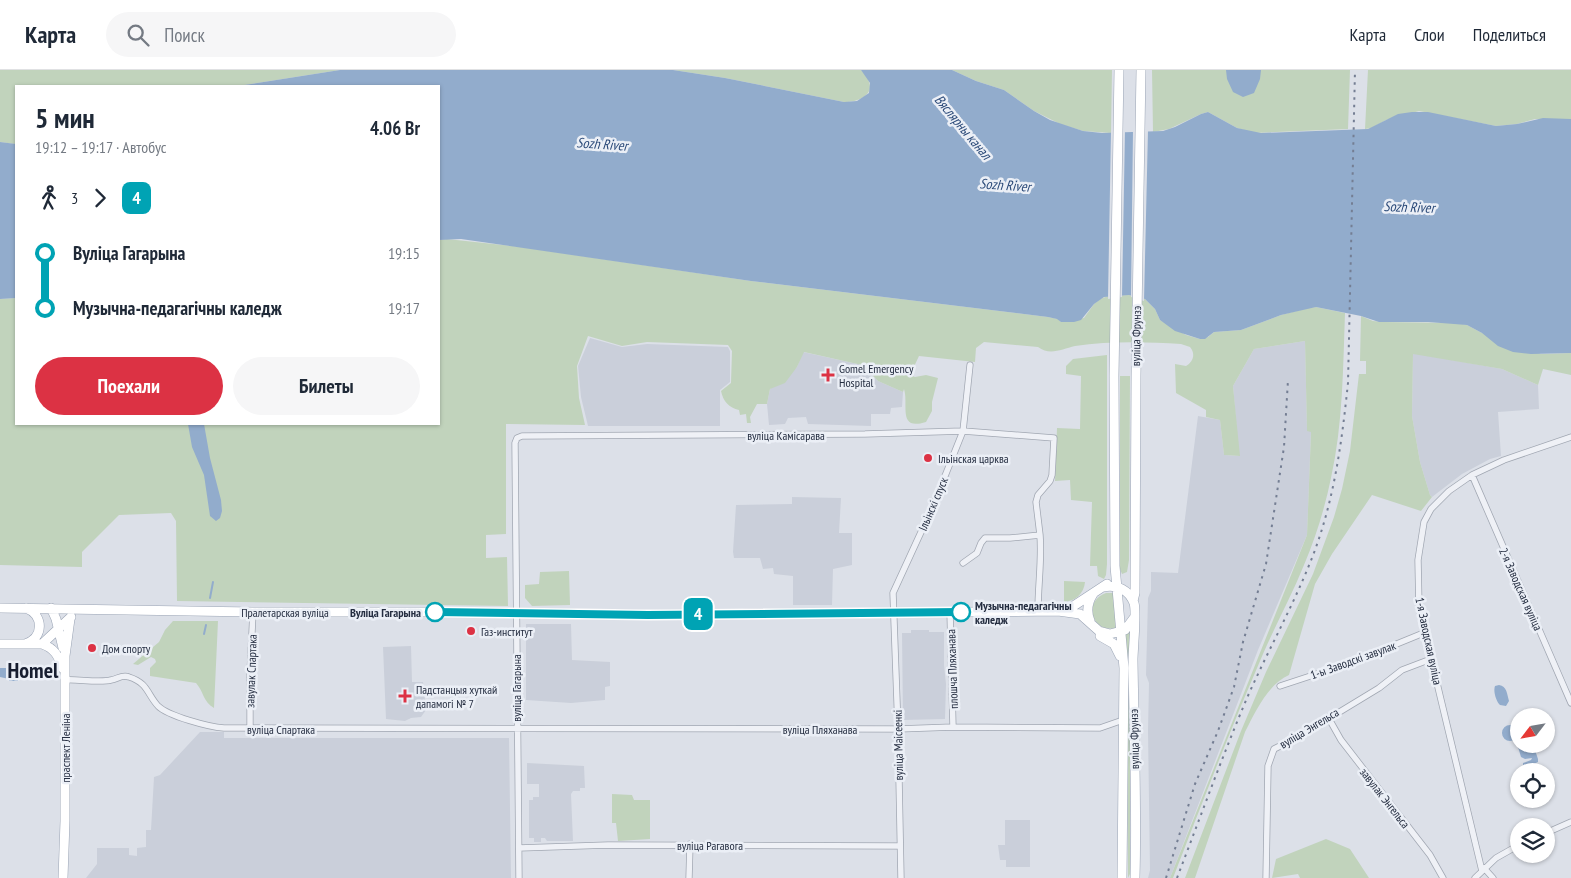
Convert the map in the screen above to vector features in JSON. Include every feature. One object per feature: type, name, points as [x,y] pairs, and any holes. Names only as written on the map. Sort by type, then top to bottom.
[{"type":"main road","name":"вуліца Фрунзэ","points":[[1119,70],[1114,376],[1115,566],[1124,668],[1122,878]]},
{"type":"main road","name":"вуліца Фрунзэ","points":[[1135,878],[1134,601],[1141,70]]},
{"type":"main road","points":[[1104,587],[1112,578],[1115,566]]},
{"type":"main road","points":[[1104,587],[1116,587],[1124,590],[1134,601]]},
{"type":"main road","name":"Пралетарская вуліца","points":[[1058,611],[1072,607],[1104,587]]},
{"type":"main road","points":[[1092,626],[1087,606],[1094,593]]},
{"type":"main road","name":"Пралетарская вуліца","points":[[0,608],[648,615],[893,611],[1058,611],[1080,614],[1092,626],[1104,634],[1121,632]]},
{"type":"main road","points":[[22,644],[29,643],[35,638],[40,626],[36,615],[30,610],[23,608]]},
{"type":"main road","points":[[51,608],[65,656]]},
{"type":"main road","points":[[42,644],[78,610]]},
{"type":"main road","name":"вуліца Фрунзэ","points":[[1068,612],[1081,620],[1094,633],[1114,644],[1119,651],[1124,668]]},
{"type":"main road","points":[[1121,632],[1129,626],[1134,618]]},
{"type":"main road","name":"праспект Леніна","points":[[63,878],[64,678],[70,619]]},
{"type":"main road","points":[[0,644],[42,644],[48,646],[58,656],[64,678]]},
{"type":"street","name":"Ільінскі спуск","points":[[893,611],[892,597],[895,588],[963,431],[970,365]]},
{"type":"street","name":"вуліца Камісарава","points":[[517,438],[522,436],[865,434],[963,431],[1054,438],[1052,475],[1050,482],[1038,495],[1036,502],[1040,535]]},
{"type":"street","name":"вуліца Гагарына","points":[[517,438],[515,443],[516,730],[519,878]]},
{"type":"street","name":"1-я Заводская вуліца","points":[[1483,870],[1419,608],[1418,560],[1424,522],[1431,509],[1449,490],[1472,475],[1504,460],[1571,438]]},
{"type":"street","name":"2-я Заводская вуліца","points":[[1472,475],[1571,703]]},
{"type":"street","points":[[963,563],[977,553],[985,538],[1040,535],[1042,556],[1038,586],[1038,611]]},
{"type":"street","name":"вуліца Маісеенкі","points":[[893,611],[898,729],[900,878]]},
{"type":"street","name":"завулак Спартака","points":[[250,729],[253,612]]},
{"type":"street","name":"плошча Пляханава","points":[[950,612],[953,727]]},
{"type":"street","name":"1-ы Заводскі завулак","points":[[1280,686],[1350,663],[1426,632]]},
{"type":"street","name":"вуліца Энгельса","points":[[1266,878],[1268,766],[1274,749],[1300,736],[1328,717],[1378,688],[1402,670],[1431,659]]},
{"type":"street","name":"вуліца Спартака","points":[[64,678],[111,681],[127,676],[142,683],[158,706],[166,712],[208,726],[250,729],[516,730]]},
{"type":"street","name":"завулак Энгельса","points":[[1328,717],[1341,740],[1430,855],[1443,878]]},
{"type":"street","name":"вуліца Пляханава","points":[[516,730],[898,729],[953,727],[1100,728],[1123,720]]},
{"type":"street","points":[[1555,829],[1571,822]]},
{"type":"street","points":[[690,844],[690,878]]},
{"type":"street","name":"вуліца Рагавога","points":[[519,848],[690,844],[900,846]]},
{"type":"street","points":[[1475,878],[1496,858],[1510,850]]},
{"type":"street","points":[[1483,870],[1493,878]]},
{"type":"shaded area","points":[[590,338],[622,347],[647,344],[728,347],[730,351],[730,382],[720,390],[720,426],[588,426],[581,397],[578,366]]},
{"type":"shaded area","points":[[1305,341],[1307,430],[1311,431],[1307,535],[1258,650],[1170,878],[1148,878],[1150,870],[1149,683],[1146,675],[1148,598],[1151,591],[1151,572],[1178,573],[1198,416],[1220,420],[1224,455],[1239,456],[1233,386],[1254,349]]},
{"type":"shaded area","points":[[803,352],[862,365],[878,381],[903,392],[902,407],[891,408],[890,414],[871,414],[871,426],[808,424],[806,417],[788,418],[785,424],[769,425],[767,404],[770,389],[797,367]]},
{"type":"shaded area","points":[[1413,353],[1502,369],[1538,385],[1539,409],[1498,412],[1501,456],[1490,459],[1462,474],[1432,497],[1420,462],[1412,416]]},
{"type":"shaded area","points":[[792,497],[841,498],[839,533],[852,533],[852,565],[833,569],[832,605],[793,605],[793,576],[774,574],[773,568],[763,569],[760,558],[734,558],[736,505],[792,504]]},
{"type":"shaded area","points":[[526,624],[571,624],[572,660],[610,662],[610,686],[605,687],[605,700],[571,703],[526,700]]},
{"type":"shaded area","points":[[911,630],[944,632],[945,719],[903,720],[902,633],[911,633]]},
{"type":"shaded area","name":"Падстанцыя хуткай дапамогі № 7","points":[[411,646],[412,682],[423,682],[426,710],[421,717],[405,721],[386,719],[383,647]]},
{"type":"shaded area","points":[[200,732],[224,732],[224,738],[509,738],[511,878],[86,878],[97,864],[97,848],[129,848],[129,855],[137,856],[137,848],[146,847],[146,830],[151,830],[154,777],[160,775]]},
{"type":"shaded area","points":[[527,763],[584,766],[585,788],[580,788],[580,791],[573,791],[571,794],[573,841],[547,841],[545,838],[541,838],[541,842],[534,842],[534,838],[529,838],[529,800],[533,800],[533,797],[539,797],[539,784],[527,784]]},
{"type":"shaded area","points":[[1005,820],[1030,820],[1030,867],[1006,867],[1006,860],[1000,860],[998,845],[1005,845]]},
{"type":"green space","points":[[0,70],[340,70],[244,85],[15,85],[15,144],[0,142]]},
{"type":"green space","points":[[673,70],[861,70],[867,77],[870,88],[868,93],[859,100],[844,102],[725,78]]},
{"type":"green space","points":[[952,70],[1112,70],[1111,133],[1083,131],[1060,124],[1034,111],[1004,90],[976,81]]},
{"type":"green space","points":[[1152,70],[1350,70],[1348,129],[1254,133],[1237,128],[1208,112],[1169,129],[1153,132]]},
{"type":"green space","points":[[1368,70],[1571,70],[1571,119],[1535,119],[1517,124],[1496,126],[1419,111],[1386,120],[1372,128],[1365,129]]},
{"type":"green space","points":[[440,240],[521,247],[751,281],[1048,317],[1058,319],[1061,322],[1084,318],[1100,299],[1108,296],[1129,295],[1145,299],[1155,309],[1160,320],[1186,335],[1200,339],[1208,337],[1214,332],[1241,330],[1281,315],[1308,308],[1316,307],[1345,313],[1342,396],[1338,437],[1331,478],[1320,522],[1299,576],[1240,710],[1173,878],[1170,878],[1307,535],[1311,432],[1307,431],[1305,341],[1254,349],[1233,386],[1240,456],[1224,455],[1220,420],[1206,417],[1206,410],[1176,393],[1175,364],[1186,366],[1192,360],[1193,355],[1190,347],[1181,344],[1101,343],[1047,351],[1038,347],[984,342],[976,348],[975,362],[919,356],[910,375],[915,377],[926,375],[938,378],[932,402],[932,411],[926,422],[917,424],[911,423],[906,415],[904,389],[903,392],[878,381],[862,365],[804,352],[797,367],[785,383],[770,389],[767,404],[757,404],[750,417],[751,423],[747,423],[746,414],[740,415],[739,410],[729,406],[723,398],[721,391],[731,383],[732,351],[728,345],[647,342],[622,346],[588,336],[577,366],[579,398],[585,425],[506,424],[506,534],[486,535],[486,558],[507,557],[508,606],[177,601],[176,521],[171,513],[119,515],[82,552],[82,567],[0,565],[0,299],[15,298],[15,425],[440,425]]},
{"type":"green space","points":[[1361,316],[1373,321],[1384,322],[1458,323],[1541,354],[1571,353],[1571,375],[1543,369],[1538,385],[1502,369],[1413,354],[1412,416],[1420,462],[1432,497],[1421,511],[1372,495],[1332,554],[1315,584],[1289,675],[1281,679],[1268,692],[1249,724],[1195,878],[1185,878],[1241,731],[1266,672],[1313,574],[1334,517],[1350,451],[1359,374],[1366,374],[1366,361],[1360,361]]},
{"type":"green space","points":[[1107,355],[1107,564],[1104,579],[1098,576],[1097,566],[1090,566],[1092,502],[1071,500],[1070,480],[1055,481],[1057,428],[1080,429],[1081,376],[1066,374],[1066,366],[1073,359]]},
{"type":"green space","points":[[1120,376],[1130,376],[1129,560],[1127,572],[1122,574],[1120,569]]},
{"type":"green space","points":[[569,571],[570,605],[532,606],[525,598],[525,585],[539,584],[540,572]]},
{"type":"green space","points":[[1064,581],[1085,582],[1083,590],[1072,600],[1064,602]]},
{"type":"green space","points":[[1106,593],[1114,593],[1118,627],[1102,627],[1093,617],[1094,603],[1098,597]]},
{"type":"green space","points":[[173,621],[218,621],[214,708],[210,706],[196,683],[150,676],[150,668],[156,662],[155,659],[151,657],[138,665],[133,664],[159,642],[165,630]]},
{"type":"green space","points":[[1130,629],[1130,874],[1128,878],[1127,649],[1125,633]]},
{"type":"green space","points":[[612,794],[632,795],[634,800],[650,800],[650,839],[618,841],[616,823],[612,823]]},
{"type":"green space","points":[[1326,839],[1350,849],[1369,878],[1300,878],[1298,874],[1272,878],[1276,859]]},
{"type":"water","points":[[340,70],[673,70],[725,78],[844,102],[857,101],[869,93],[870,83],[861,70],[952,70],[976,81],[1004,90],[1050,120],[1083,131],[1102,133],[1163,131],[1208,112],[1237,128],[1261,133],[1368,129],[1398,114],[1412,112],[1428,112],[1496,126],[1517,124],[1543,118],[1571,119],[1571,353],[1531,354],[1513,352],[1498,346],[1482,333],[1467,325],[1428,322],[1379,322],[1361,316],[1316,307],[1281,315],[1241,330],[1214,332],[1205,339],[1200,339],[1175,331],[1160,320],[1155,309],[1145,299],[1129,295],[1104,297],[1094,304],[1081,320],[1061,322],[1048,317],[751,281],[461,239],[440,240],[440,85],[244,85]]},
{"type":"water","points":[[1226,70],[1261,70],[1260,79],[1254,93],[1243,97],[1233,92],[1227,79]]},
{"type":"water","points":[[0,142],[15,144],[15,298],[0,299]]},
{"type":"water","points":[[188,425],[204,425],[210,458],[221,500],[222,511],[220,518],[216,521],[210,516],[204,475],[192,447]]},
{"type":"water","points":[[0,668],[9,668],[9,670],[18,672],[18,681],[9,681],[9,679],[0,677]]},
{"type":"water","points":[[1499,685],[1504,687],[1507,693],[1509,701],[1506,706],[1500,705],[1496,699],[1494,688]]},
{"type":"water","points":[[1507,725],[1510,725],[1510,741],[1507,741],[1502,736],[1502,730]]},
{"type":"water","points":[[1520,753],[1536,753],[1538,762],[1523,763],[1532,758],[1525,759],[1521,757]]},
{"type":"pier","points":[[1125,130],[1122,297],[1108,299],[1111,131]]},
{"type":"pier","points":[[1133,130],[1148,130],[1144,301],[1131,297]]},
{"type":"waterway","points":[[210,598],[213,582]]},
{"type":"waterway","points":[[204,634],[206,625]]},
{"type":"railway","points":[[1177,878],[1247,698],[1308,569],[1322,529],[1333,488],[1348,383],[1355,70]]},
{"type":"railway","points":[[1166,878],[1195,784],[1218,731],[1234,687],[1243,642],[1266,564],[1284,447],[1288,380]]},
{"type":"bus line","name":"4","points":[[435,612],[648,615],[867,613],[893,611],[961,612]]},
{"type":"place","name":"Gomel Emergency Hospital","points":[[828,375]]},
{"type":"place","name":"Ільінская царква","points":[[928,458]]},
{"type":"place","name":"Вуліца Гагарына","points":[[435,612]]},
{"type":"place","name":"Музычна-педагагічны каледж","points":[[961,612]]},
{"type":"place","name":"Газ-институт","points":[[471,631]]},
{"type":"place","name":"Дом спорту","points":[[92,648]]},
{"type":"place","name":"Падстанцыя хуткай дапамогі № 7","points":[[405,696]]},
{"type":"district","name":"Homel","points":[[33,670]]},
{"type":"water label","name":"Вяслярны канал","points":[[963,127]]},
{"type":"water label","name":"Sozh River","points":[[602,144]]},
{"type":"water label","name":"Sozh River","points":[[1005,185]]},
{"type":"water label","name":"Sozh River","points":[[1409,207]]}]
